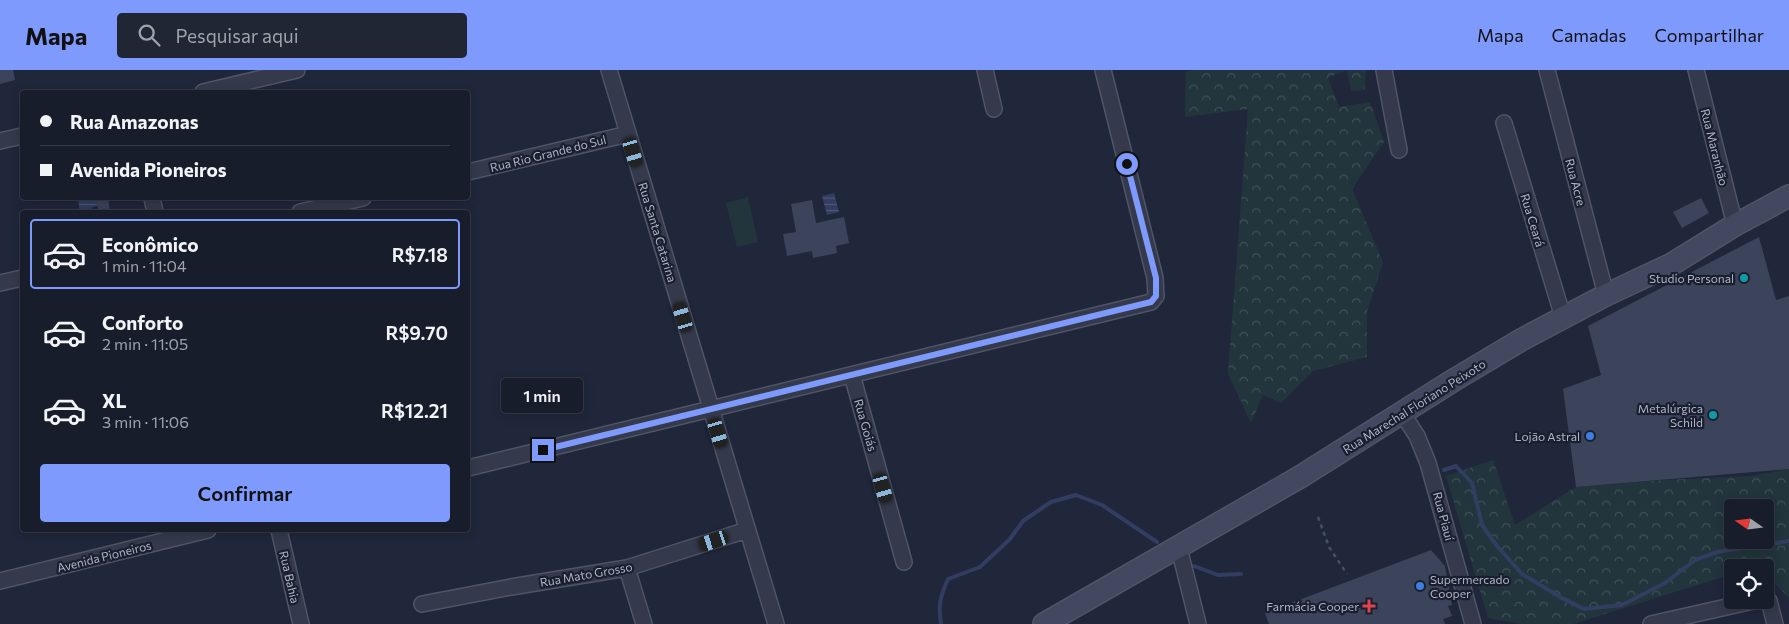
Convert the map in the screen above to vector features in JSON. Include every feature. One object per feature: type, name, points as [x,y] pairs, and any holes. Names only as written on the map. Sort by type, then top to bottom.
[{"type":"main road","name":"Rua Marechal Floriano Peixoto","points":[[1044,624],[1300,477],[1514,344],[1606,295],[1672,264],[1735,225],[1789,196]]},
{"type":"street","points":[[211,90],[296,70]]},
{"type":"street","name":"Rua Santa Catarina","points":[[608,70],[776,624]]},
{"type":"street","points":[[985,70],[994,108]]},
{"type":"street","points":[[470,468],[1151,302],[1156,296],[1156,278],[1103,70]]},
{"type":"street","points":[[1384,70],[1399,150]]},
{"type":"street","name":"Rua Acre","points":[[1547,70],[1606,295]]},
{"type":"street","name":"Rua Maranhão","points":[[1696,70],[1735,225]]},
{"type":"street","name":"Rua Ceará","points":[[1504,123],[1563,317]]},
{"type":"street","name":"Rua Rio Grande do Sul","points":[[470,172],[628,134]]},
{"type":"street","points":[[0,141],[20,136]]},
{"type":"street","points":[[309,210],[354,200]]},
{"type":"street","points":[[0,283],[20,278]]},
{"type":"street","name":"Rua Goiás","points":[[852,375],[904,562]]},
{"type":"street","name":"Rua Piauí","points":[[1402,413],[1416,436],[1428,463],[1473,624]]},
{"type":"street","name":"Rua Mato Grosso","points":[[422,604],[510,587],[628,568],[748,530]]},
{"type":"street","name":"Avenida Pioneiros","points":[[0,581],[199,532]]},
{"type":"street","name":"Rua Bahia","points":[[279,532],[301,624]]},
{"type":"street","points":[[1179,548],[1198,624]]},
{"type":"street","points":[[628,568],[644,624]]},
{"type":"street","points":[[1652,624],[1753,601],[1769,602],[1775,624]]},
{"type":"path","points":[[1318,517],[1329,547],[1348,574]]},
{"type":"green space","points":[[1193,70],[1347,70],[1328,78],[1339,107],[1370,102],[1384,142],[1352,189],[1383,262],[1367,312],[1367,357],[1313,371],[1281,403],[1263,395],[1251,423],[1228,374],[1248,109],[1185,117],[1186,72]]},
{"type":"green space","points":[[1347,70],[1366,70],[1365,90],[1351,91]]},
{"type":"green space","points":[[748,197],[758,242],[737,247],[726,203]]},
{"type":"green space","points":[[1493,460],[1515,525],[1576,487],[1751,476],[1789,469],[1789,598],[1774,582],[1774,559],[1724,559],[1724,577],[1573,624],[1521,624],[1488,618],[1446,476]]},
{"type":"water","points":[[834,193],[839,212],[827,215],[822,196]]},
{"type":"water","points":[[78,200],[96,200],[98,206],[92,207],[93,210],[80,210]]},
{"type":"building","points":[[0,70],[13,70],[15,80],[0,84]]},
{"type":"building","points":[[1701,198],[1709,213],[1682,228],[1673,212]]},
{"type":"building","points":[[96,200],[108,200],[110,210],[99,210]]},
{"type":"building","points":[[812,200],[816,223],[844,217],[849,243],[836,246],[837,253],[813,258],[812,251],[787,256],[783,234],[796,232],[791,204]]},
{"type":"building","name":"Metalúrgica Schild","points":[[1759,237],[1776,300],[1789,296],[1789,469],[1576,487],[1563,389],[1601,375],[1588,326]]},
{"type":"building","points":[[1431,550],[1445,566],[1452,605],[1448,606],[1452,616],[1443,619],[1445,624],[1269,624],[1265,613]]},
{"type":"waterway","points":[[1444,470],[1456,466],[1472,483],[1482,525],[1497,546],[1522,574],[1584,609],[1622,605],[1665,583],[1695,560],[1717,552],[1789,541]]},
{"type":"waterway","points":[[941,624],[940,601],[948,579],[980,567],[1010,539],[1023,521],[1051,502],[1076,495],[1102,505],[1157,542]]},
{"type":"waterway","points":[[1194,566],[1218,575],[1241,574]]},
{"type":"place","name":"Studio Personal","points":[[1744,278]]},
{"type":"place","name":"Metalúrgica Schild","points":[[1713,415]]},
{"type":"place","name":"Lojão Astral","points":[[1590,436]]},
{"type":"place","name":"Supermercado Cooper","points":[[1420,586]]},
{"type":"place","name":"Farmácia Cooper","points":[[1369,606]]},
{"type":"route","points":[[543,450],[1151,302],[1156,296],[1156,278],[1127,164]]}]
